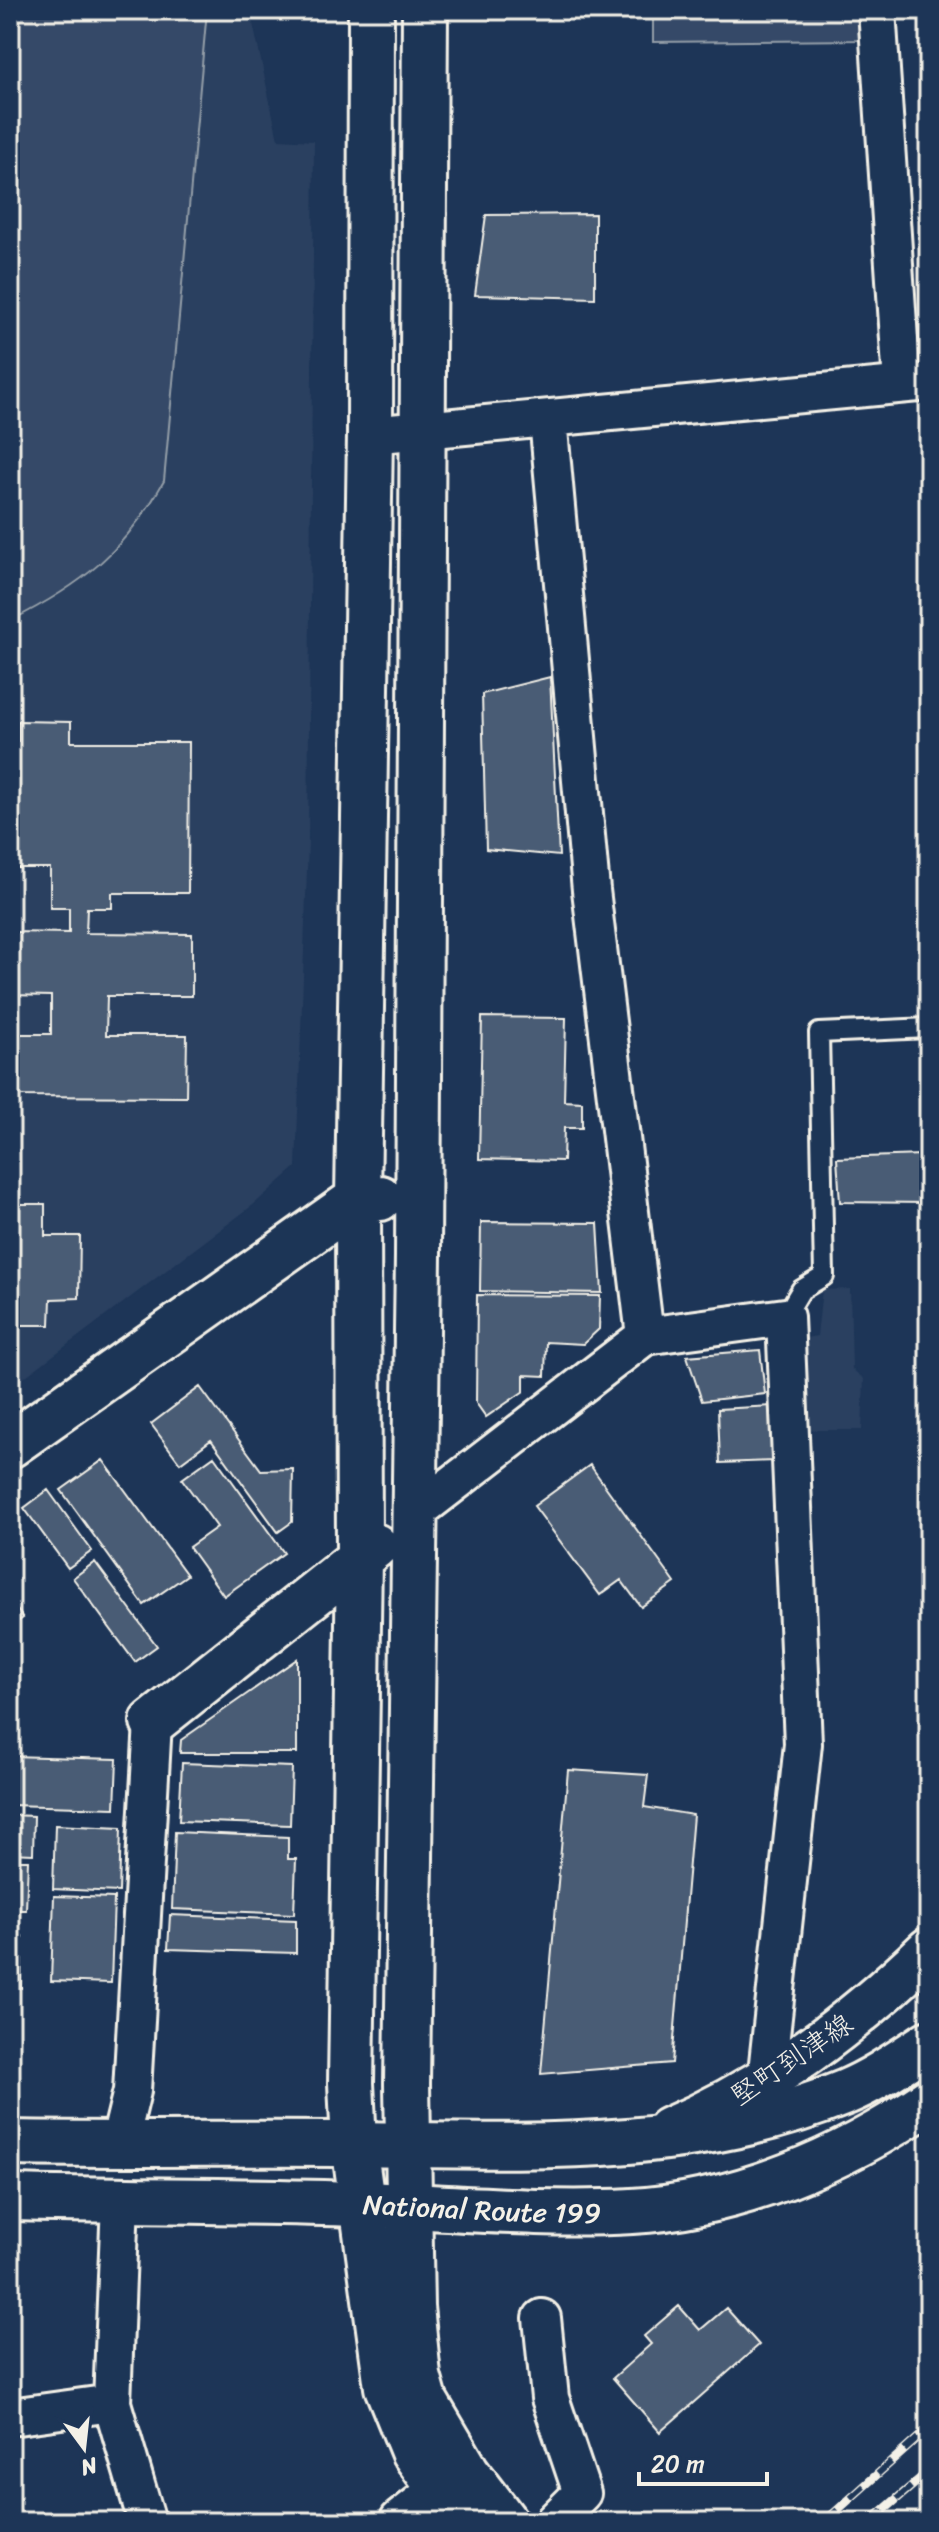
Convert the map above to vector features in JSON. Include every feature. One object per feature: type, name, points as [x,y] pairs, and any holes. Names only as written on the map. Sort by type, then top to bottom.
[{"type":"main road","points":[[371,10],[370,435],[358,1199],[359,1558],[351,2083],[354,2144],[387,2387],[413,2451],[456,2495],[505,2522]]},
{"type":"main road","points":[[425,10],[418,1197],[407,2146],[411,2307],[418,2376],[437,2425],[456,2495]]},
{"type":"main road","points":[[10,1445],[358,1199],[418,1197]]},
{"type":"main road","points":[[153,1722],[414,1514]]},
{"type":"main road","name":"堅町到津線","points":[[636,2140],[714,2111],[766,2081],[881,1997],[929,1950]]},
{"type":"main road","points":[[10,2143],[407,2146],[636,2140],[744,2125],[796,2110],[849,2091],[929,2043]]},
{"type":"main road","name":"National Route 199","points":[[10,2198],[635,2211],[690,2203],[749,2189],[800,2171],[883,2132],[926,2101]]},
{"type":"main road","points":[[402,2522],[456,2495]]},
{"type":"street","points":[[370,435],[916,383],[877,10]]},
{"type":"street","points":[[548,419],[591,890],[645,1336]]},
{"type":"street","points":[[414,1514],[645,1336],[785,1317],[803,1744],[766,2081]]},
{"type":"street","points":[[119,2145],[132,2091],[153,1722]]},
{"type":"street","points":[[120,2201],[112,2403],[147,2522]]},
{"type":"street","points":[[542,2318],[550,2398],[582,2493],[553,2522]]},
{"type":"street","points":[[10,2417],[112,2403]]},
{"type":"lane","points":[[785,1317],[801,1290],[824,1276],[819,1033],[929,1028]]},
{"type":"shaded area","points":[[10,10],[250,10],[278,139],[314,141],[308,842],[296,1167],[253,1205],[10,1388]]},
{"type":"shaded area","points":[[10,10],[207,10],[164,481],[133,528],[99,564],[59,594],[10,621]]},
{"type":"shaded area","points":[[653,10],[864,10],[866,40],[653,42]]},
{"type":"shaded area","points":[[850,1289],[852,1369],[864,1379],[862,1430],[801,1430],[800,1339],[817,1336],[822,1290]]},
{"type":"building","points":[[595,214],[595,298],[475,295],[486,215]]},
{"type":"building","points":[[550,677],[559,856],[486,849],[482,694]]},
{"type":"building","points":[[18,721],[71,722],[71,742],[189,742],[188,893],[112,893],[112,908],[87,908],[86,933],[192,934],[192,996],[107,996],[106,1035],[187,1035],[186,1097],[10,1096],[10,1034],[51,1034],[51,996],[10,995],[10,932],[69,933],[69,908],[50,908],[50,868],[10,868],[10,741],[18,741]]},
{"type":"building","points":[[482,1017],[566,1018],[564,1101],[582,1102],[582,1128],[564,1128],[563,1161],[479,1159]]},
{"type":"building","points":[[929,1156],[929,1255],[927,1203],[840,1202],[837,1158]]},
{"type":"building","points":[[10,1204],[45,1204],[45,1236],[80,1236],[79,1298],[51,1299],[50,1325],[13,1325],[12,1349]]},
{"type":"building","points":[[481,1222],[598,1223],[602,1293],[480,1291]]},
{"type":"building","points":[[477,1295],[600,1296],[599,1329],[583,1344],[546,1342],[545,1376],[524,1375],[524,1391],[486,1417],[476,1403]]},
{"type":"building","points":[[760,1350],[765,1394],[702,1401],[687,1356]]},
{"type":"building","points":[[200,1387],[261,1470],[293,1469],[292,1522],[278,1532],[211,1440],[180,1463],[151,1424]]},
{"type":"building","points":[[773,1406],[775,1461],[720,1463],[718,1409]]},
{"type":"building","points":[[214,1456],[284,1553],[224,1596],[189,1547],[217,1527],[182,1479]]},
{"type":"building","points":[[103,1460],[187,1575],[144,1605],[61,1490]]},
{"type":"building","points":[[590,1465],[675,1583],[641,1607],[621,1580],[600,1595],[534,1506]]},
{"type":"building","points":[[48,1490],[92,1551],[68,1568],[24,1508]]},
{"type":"building","points":[[95,1562],[157,1646],[135,1662],[73,1578]]},
{"type":"building","points":[[10,1600],[23,1618],[10,1627]]},
{"type":"building","points":[[297,1659],[297,1753],[180,1753],[181,1740]]},
{"type":"building","points":[[10,1756],[117,1759],[115,1808],[10,1805]]},
{"type":"building","points":[[182,1763],[292,1767],[290,1825],[179,1821]]},
{"type":"building","points":[[568,1770],[648,1775],[644,1807],[693,1815],[672,2063],[541,2074]]},
{"type":"building","points":[[10,1815],[34,1816],[33,1854],[10,1853]]},
{"type":"building","points":[[55,1825],[121,1828],[119,1892],[53,1889]]},
{"type":"building","points":[[175,1832],[288,1837],[288,1859],[296,1859],[294,1914],[172,1909]]},
{"type":"building","points":[[10,1860],[28,1860],[26,1910],[10,1910]]},
{"type":"building","points":[[54,1896],[114,1898],[111,1983],[51,1981]]},
{"type":"building","points":[[170,1915],[296,1920],[296,1953],[168,1949]]},
{"type":"building","points":[[10,1936],[22,1936],[21,1988],[10,1987]]},
{"type":"building","points":[[679,2306],[700,2330],[726,2308],[759,2345],[660,2432],[613,2378],[651,2344],[644,2336]]},
{"type":"railway","points":[[824,2522],[929,2428]]},
{"type":"railway","points":[[870,2522],[929,2471]]}]
